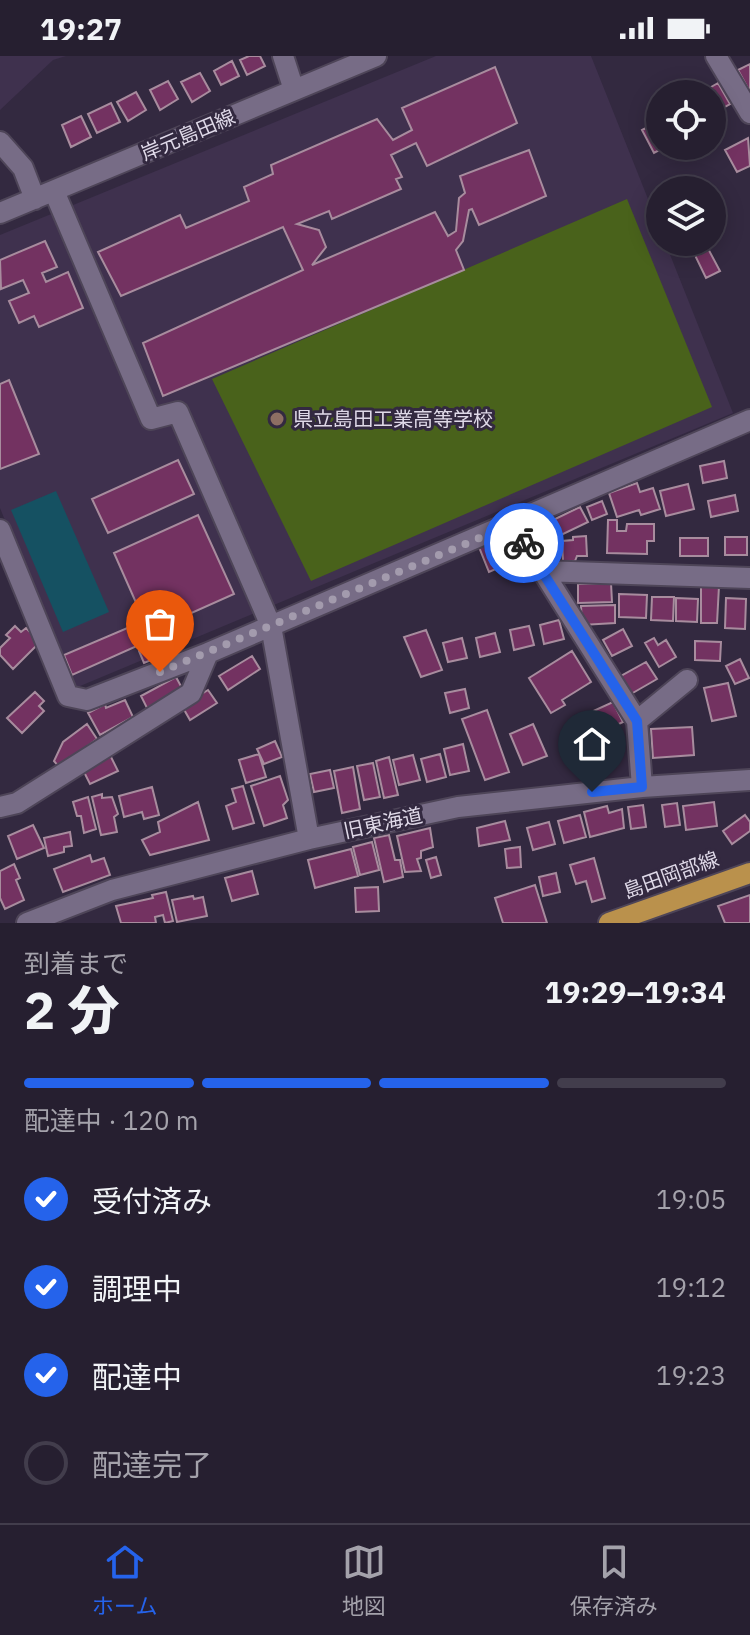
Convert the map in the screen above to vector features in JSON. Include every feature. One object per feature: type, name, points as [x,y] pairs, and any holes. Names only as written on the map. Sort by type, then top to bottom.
[{"type":"main road","name":"島田岡部線","points":[[609,923],[750,873]]},
{"type":"street","points":[[283,56],[294,90]]},
{"type":"street","name":"岸元島田線","points":[[0,213],[376,56]]},
{"type":"street","points":[[716,56],[750,113]]},
{"type":"street","points":[[0,142],[23,168],[35,199]]},
{"type":"street","points":[[54,191],[151,419],[178,412],[271,626],[309,839]]},
{"type":"street","points":[[0,530],[68,696],[87,700],[208,653],[750,420]]},
{"type":"street","points":[[513,524],[637,721],[642,787]]},
{"type":"street","points":[[541,571],[750,578]]},
{"type":"street","points":[[0,807],[17,803],[191,693],[208,653]]},
{"type":"street","points":[[637,721],[687,680]]},
{"type":"street","name":"旧東海道","points":[[27,923],[112,890],[309,839],[458,807],[642,787],[750,780]]},
{"type":"shaded area","points":[[0,56],[66,56],[53,60],[0,110]]},
{"type":"shaded area","points":[[436,56],[591,56],[646,194],[646,256],[671,256],[733,413],[73,689],[0,508],[0,235]]},
{"type":"green space","points":[[627,199],[646,245],[646,256],[650,256],[712,407],[311,581],[212,379]]},
{"type":"water","points":[[56,491],[109,612],[63,632],[11,510]]},
{"type":"building","points":[[260,56],[265,66],[247,75],[240,60]]},
{"type":"building","points":[[232,61],[239,76],[221,85],[214,71]]},
{"type":"building","points":[[750,64],[750,92],[738,70]]},
{"type":"building","points":[[495,67],[517,123],[427,166],[416,143],[391,155],[402,177],[396,179],[401,189],[332,219],[329,211],[297,224],[319,230],[326,247],[312,265],[435,212],[448,236],[456,231],[459,198],[465,193],[460,176],[529,150],[546,196],[479,225],[472,209],[469,210],[463,241],[456,250],[464,270],[163,396],[143,343],[303,270],[283,227],[121,296],[98,252],[180,215],[186,228],[249,201],[244,187],[273,174],[271,165],[377,119],[393,140],[412,130],[402,108]]},
{"type":"building","points":[[200,73],[210,91],[192,102],[181,82]]},
{"type":"building","points":[[168,81],[178,99],[160,110],[150,90]]},
{"type":"building","points":[[136,92],[146,110],[128,121],[117,102]]},
{"type":"building","points":[[111,103],[120,122],[97,133],[88,114]]},
{"type":"building","points":[[81,116],[91,137],[71,147],[62,125]]},
{"type":"building","points":[[748,138],[750,166],[737,172],[726,149]]},
{"type":"building","points":[[45,241],[57,267],[42,273],[46,282],[68,272],[83,308],[39,327],[34,316],[19,323],[9,301],[29,293],[23,280],[1,289],[0,260]]},
{"type":"building","points":[[695,256],[712,256],[720,271],[706,278]]},
{"type":"building","points":[[9,380],[39,454],[0,469],[0,384]]},
{"type":"building","points":[[178,460],[194,494],[108,533],[92,499]]},
{"type":"building","points":[[724,461],[727,478],[703,483],[700,466]]},
{"type":"building","points":[[637,483],[640,492],[653,488],[660,509],[641,515],[639,510],[617,517],[609,493]]},
{"type":"building","points":[[688,484],[694,509],[666,516],[660,491]]},
{"type":"building","points":[[735,495],[738,511],[711,517],[708,501]]},
{"type":"building","points":[[602,501],[607,514],[592,520],[587,507]]},
{"type":"building","points":[[580,507],[588,522],[559,536],[551,521]]},
{"type":"building","points":[[198,515],[234,594],[149,632],[114,553]]},
{"type":"building","points":[[608,520],[617,520],[617,531],[626,531],[627,524],[654,524],[654,541],[647,541],[647,554],[607,553]]},
{"type":"building","points":[[542,522],[553,541],[538,551],[526,533]]},
{"type":"building","points":[[508,535],[510,540],[515,538],[522,555],[489,572],[479,547]]},
{"type":"building","points":[[586,536],[587,556],[577,556],[575,561],[563,561],[562,541]]},
{"type":"building","points":[[725,537],[747,537],[747,555],[725,555]]},
{"type":"building","points":[[680,538],[708,538],[708,556],[680,556]]},
{"type":"building","points":[[611,583],[612,602],[578,603],[578,584]]},
{"type":"building","points":[[701,585],[719,586],[717,623],[701,623]]},
{"type":"building","points":[[619,594],[647,595],[646,618],[619,617]]},
{"type":"building","points":[[652,597],[674,597],[673,621],[651,620]]},
{"type":"building","points":[[676,598],[698,599],[697,622],[676,621]]},
{"type":"building","points":[[726,598],[746,599],[745,629],[725,628]]},
{"type":"building","points":[[615,605],[615,623],[582,625],[581,606]]},
{"type":"building","points":[[559,620],[564,639],[544,644],[540,625]]},
{"type":"building","points":[[15,626],[21,632],[26,628],[40,642],[13,669],[0,655],[0,648],[10,638],[6,635]]},
{"type":"building","points":[[132,626],[139,639],[137,646],[72,675],[64,655]]},
{"type":"building","points":[[529,626],[534,645],[514,650],[510,630]]},
{"type":"building","points":[[623,629],[632,646],[612,656],[603,640]]},
{"type":"building","points":[[426,630],[442,670],[421,677],[404,637]]},
{"type":"building","points":[[495,633],[500,652],[480,657],[476,638]]},
{"type":"building","points":[[175,635],[181,648],[144,663],[139,651]]},
{"type":"building","points":[[462,638],[467,658],[448,662],[443,643]]},
{"type":"building","points":[[654,638],[658,645],[666,640],[676,657],[659,667],[645,643]]},
{"type":"building","points":[[695,641],[721,642],[720,661],[695,660]]},
{"type":"building","points":[[572,651],[591,682],[562,700],[565,705],[551,713],[529,678]]},
{"type":"building","points":[[252,656],[260,669],[228,690],[219,676]]},
{"type":"building","points":[[740,659],[749,678],[735,684],[726,666]]},
{"type":"building","points":[[646,662],[657,679],[631,694],[621,676]]},
{"type":"building","points":[[176,677],[183,690],[147,708],[141,696]]},
{"type":"building","points":[[728,683],[736,716],[712,721],[704,688]]},
{"type":"building","points":[[465,689],[469,708],[450,713],[445,693]]},
{"type":"building","points":[[208,690],[217,703],[190,720],[182,706]]},
{"type":"building","points":[[35,692],[44,701],[39,706],[44,711],[22,733],[7,718]]},
{"type":"building","points":[[125,700],[133,717],[100,735],[88,713],[105,704],[106,708]]},
{"type":"building","points":[[613,702],[623,722],[610,728],[616,740],[605,745],[589,713]]},
{"type":"building","points":[[487,710],[509,772],[485,780],[462,719]]},
{"type":"building","points":[[87,724],[97,739],[59,767],[54,761],[63,742]]},
{"type":"building","points":[[533,724],[547,756],[523,765],[510,734]]},
{"type":"building","points":[[692,727],[694,755],[653,758],[651,729]]},
{"type":"building","points":[[275,741],[282,757],[264,764],[257,749]]},
{"type":"building","points":[[463,744],[469,771],[450,775],[444,749]]},
{"type":"building","points":[[108,751],[118,771],[90,784],[80,764]]},
{"type":"building","points":[[259,754],[266,777],[246,783],[239,760]]},
{"type":"building","points":[[440,754],[446,777],[427,782],[421,759]]},
{"type":"building","points":[[413,755],[420,780],[399,785],[393,760]]},
{"type":"building","points":[[389,757],[398,795],[384,798],[376,761]]},
{"type":"building","points":[[373,763],[380,797],[364,800],[357,766]]},
{"type":"building","points":[[353,767],[360,809],[342,813],[334,771]]},
{"type":"building","points":[[330,770],[334,788],[314,792],[310,774]]},
{"type":"building","points":[[280,776],[288,800],[283,805],[287,818],[264,826],[251,786]]},
{"type":"building","points":[[243,786],[254,823],[233,829],[226,806],[236,802],[232,789]]},
{"type":"building","points":[[152,787],[159,815],[144,819],[142,812],[124,817],[119,796]]},
{"type":"building","points":[[102,794],[102,798],[112,797],[118,814],[114,817],[117,832],[101,835],[92,797]]},
{"type":"building","points":[[88,797],[96,829],[84,833],[81,816],[77,816],[73,802]]},
{"type":"building","points":[[198,802],[209,840],[150,855],[142,840],[160,832],[158,822]]},
{"type":"building","points":[[714,802],[717,826],[686,830],[683,806]]},
{"type":"building","points":[[677,803],[680,825],[665,827],[662,805]]},
{"type":"building","points":[[643,805],[646,827],[631,829],[628,807]]},
{"type":"building","points":[[607,806],[609,813],[622,809],[624,828],[590,837],[584,812]]},
{"type":"building","points":[[580,815],[586,837],[564,843],[558,821]]},
{"type":"building","points":[[745,815],[750,822],[750,831],[732,844],[723,831]]},
{"type":"building","points":[[505,821],[510,840],[479,846],[477,828]]},
{"type":"building","points":[[549,822],[555,844],[533,850],[527,828]]},
{"type":"building","points":[[33,825],[44,848],[17,859],[8,836]]},
{"type":"building","points":[[430,828],[433,847],[421,851],[421,858],[417,859],[421,871],[405,872],[397,836]]},
{"type":"building","points":[[70,832],[72,846],[64,847],[64,852],[48,856],[44,838]]},
{"type":"building","points":[[389,835],[395,860],[400,860],[403,877],[384,882],[374,838]]},
{"type":"building","points":[[372,842],[379,870],[360,875],[353,847]]},
{"type":"building","points":[[520,847],[521,867],[507,868],[505,849]]},
{"type":"building","points":[[351,849],[358,876],[315,888],[308,860]]},
{"type":"building","points":[[90,855],[92,862],[104,858],[110,875],[63,892],[54,869]]},
{"type":"building","points":[[436,857],[441,875],[431,878],[426,860]]},
{"type":"building","points":[[594,858],[605,898],[592,902],[586,881],[576,884],[570,865]]},
{"type":"building","points":[[14,864],[24,900],[5,909],[0,898],[0,871]]},
{"type":"building","points":[[252,871],[258,894],[232,901],[225,878]]},
{"type":"building","points":[[556,873],[560,892],[543,896],[539,877]]},
{"type":"building","points":[[535,885],[547,923],[503,923],[495,898]]},
{"type":"building","points":[[378,887],[379,911],[356,912],[355,888]]},
{"type":"building","points":[[166,892],[173,921],[165,923],[163,915],[155,917],[156,923],[121,923],[116,906]]},
{"type":"building","points":[[750,895],[750,923],[725,923],[718,906]]},
{"type":"building","points":[[193,896],[194,899],[203,897],[207,916],[177,922],[172,900]]},
{"type":"way so far","points":[[160,672],[513,524],[524,543]]},
{"type":"place","name":"県立島田工業高等学校","points":[[277,419]]},
{"type":"route","points":[[524,543],[637,721],[642,787],[592,792]]}]
